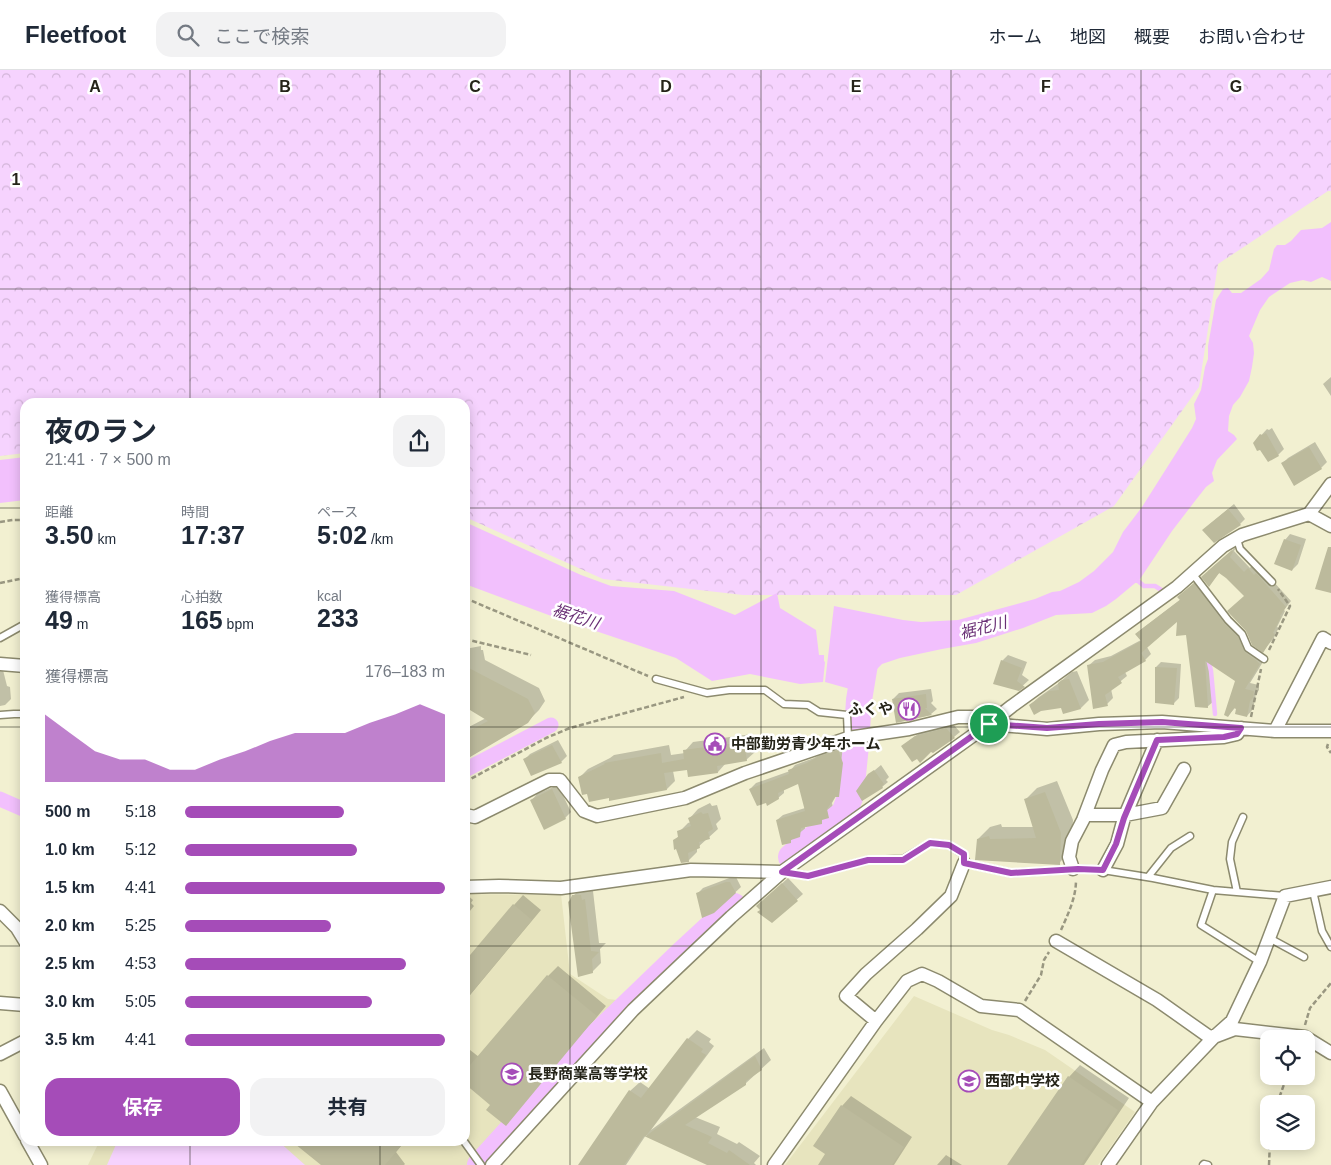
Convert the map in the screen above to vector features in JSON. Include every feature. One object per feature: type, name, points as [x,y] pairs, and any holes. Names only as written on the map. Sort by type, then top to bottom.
[{"type":"street","points":[[492,1165],[633,1010],[731,917],[782,872],[1178,586],[1223,546],[1242,535],[1309,514],[1331,484]]},
{"type":"street","points":[[1309,514],[1331,526]]},
{"type":"street","points":[[1276,731],[1323,638],[1331,643]]},
{"type":"street","points":[[0,664],[20,666]]},
{"type":"street","points":[[470,816],[475,817],[548,780],[560,780],[584,811],[597,816],[685,798],[745,773],[848,738],[909,729],[958,716],[978,717],[989,724],[1047,728],[1162,722],[1307,735],[1331,731]]},
{"type":"street","points":[[1073,870],[1069,857],[1072,840],[1085,815],[1102,770],[1114,745],[1126,742],[1224,737],[1237,734],[1241,728]]},
{"type":"street","points":[[1103,870],[1116,844],[1157,740]]},
{"type":"street","points":[[1085,815],[1126,815],[1162,808],[1184,769]]},
{"type":"street","points":[[876,1020],[846,996],[866,974],[951,896],[964,863]]},
{"type":"street","points":[[470,887],[560,888],[691,870],[782,872]]},
{"type":"street","points":[[1108,1165],[1152,1102],[1214,1036],[1232,1021],[1260,962],[1284,896],[1331,887]]},
{"type":"street","points":[[0,911],[20,933]]},
{"type":"street","points":[[1056,941],[1157,1000],[1208,1036],[1214,1036],[1235,1029],[1260,1032]]},
{"type":"street","points":[[774,1165],[876,1020],[907,981],[922,974],[981,1006],[1019,1010],[1152,1102]]},
{"type":"street","points":[[0,1003],[20,1005]]},
{"type":"street","points":[[1315,1043],[1331,1053]]},
{"type":"street","points":[[0,1054],[20,1044]]},
{"type":"street","points":[[0,1091],[20,1127]]},
{"type":"street","points":[[30,1146],[41,1165]]},
{"type":"lane","points":[[1237,539],[1240,549],[1272,582]]},
{"type":"lane","points":[[1192,573],[1228,620],[1242,634],[1248,648],[1264,659]]},
{"type":"lane","points":[[0,638],[20,627]]},
{"type":"lane","points":[[656,679],[707,692],[765,690],[784,704],[808,705],[819,712],[847,715],[848,738]]},
{"type":"lane","points":[[0,715],[20,714]]},
{"type":"lane","points":[[1237,892],[1230,859],[1232,842],[1244,817]]},
{"type":"lane","points":[[1148,877],[1170,848],[1190,836]]},
{"type":"lane","points":[[782,872],[808,876],[868,860],[903,860],[930,843],[949,845],[964,854],[964,863],[1011,873],[1103,870],[1213,890],[1284,896]]},
{"type":"lane","points":[[1213,890],[1201,925],[1260,962]]},
{"type":"lane","points":[[1313,891],[1322,931],[1331,947]]},
{"type":"lane","points":[[1268,938],[1304,958]]},
{"type":"lane","points":[[467,1146],[480,1164]]},
{"type":"lane","points":[[1204,1165],[1208,1165]]},
{"type":"path","points":[[0,522],[20,520]]},
{"type":"path","points":[[0,583],[20,579]]},
{"type":"path","points":[[470,600],[656,679]]},
{"type":"path","points":[[470,640],[531,655]]},
{"type":"path","points":[[470,779],[546,738],[570,728],[707,692]]},
{"type":"path","points":[[1304,1030],[1310,1008],[1331,983]]},
{"type":"path","points":[[1269,1165],[1270,1150]]},
{"type":"shaded area","name":"長野商業高等学校","points":[[470,894],[561,894],[570,974],[608,999],[625,1001],[477,1165],[88,1165],[97,1146],[470,1146]]},
{"type":"shaded area","name":"西部中学校","points":[[914,996],[992,1030],[1045,1050],[1135,1112],[1098,1165],[785,1165]]},
{"type":"green space","points":[[0,70],[1331,70],[1331,191],[1328,191],[1218,264],[1199,387],[1114,506],[956,595],[743,595],[603,579],[470,519],[470,398],[20,398],[20,454],[0,456]]},
{"type":"green space","points":[[115,1146],[284,1146],[305,1165],[107,1165]]},
{"type":"water","name":"裾花川","points":[[1331,222],[1331,281],[1322,277],[1311,282],[1303,280],[1290,283],[1269,297],[1260,310],[1249,336],[1253,343],[1254,353],[1249,381],[1233,405],[1229,416],[1228,431],[1237,439],[1217,460],[1212,473],[1214,481],[1206,487],[1172,531],[1140,579],[1116,599],[1092,613],[1056,615],[976,643],[900,658],[882,664],[873,673],[866,685],[850,689],[825,682],[834,606],[903,620],[921,622],[958,620],[1060,591],[1079,582],[1094,571],[1113,552],[1123,532],[1142,507],[1192,428],[1196,419],[1194,404],[1201,390],[1208,359],[1208,346],[1216,300],[1223,289],[1228,288],[1232,293],[1241,293],[1261,279],[1269,270],[1274,249],[1277,245],[1285,245],[1301,230],[1322,228]]},
{"type":"water","points":[[20,458],[20,501],[0,503],[0,460]]},
{"type":"water","name":"裾花川","points":[[470,524],[581,575],[611,586],[674,591],[735,615],[777,593],[780,608],[816,630],[819,655],[824,655],[825,662],[823,682],[800,684],[750,674],[712,681],[676,658],[554,617],[470,586]]},
{"type":"building","points":[[1266,433],[1279,456],[1268,462],[1260,450],[1257,451],[1253,443],[1260,434]]},
{"type":"building","points":[[1309,447],[1322,469],[1294,486],[1281,463]]},
{"type":"building","points":[[1228,509],[1241,525],[1214,543],[1202,530]]},
{"type":"building","points":[[1284,539],[1301,545],[1292,571],[1274,564]]},
{"type":"building","points":[[1328,547],[1331,547],[1331,593],[1315,589]]},
{"type":"building","points":[[1232,550],[1233,552],[1230,557],[1244,572],[1248,568],[1254,575],[1256,573],[1286,607],[1273,633],[1275,634],[1263,653],[1252,645],[1246,631],[1227,611],[1244,596],[1219,573],[1209,587],[1201,577]]},
{"type":"building","points":[[1194,583],[1224,623],[1238,637],[1245,652],[1260,664],[1245,689],[1254,691],[1247,717],[1235,714],[1236,709],[1234,708],[1228,717],[1224,715],[1235,681],[1205,661],[1208,708],[1195,707],[1186,635],[1176,636],[1177,622],[1141,653],[1146,661],[1118,677],[1122,683],[1105,695],[1108,706],[1093,709],[1087,665],[1103,662],[1141,641],[1135,634],[1180,600],[1177,597]]},
{"type":"building","points":[[1001,660],[1022,668],[1017,681],[1025,687],[1019,691],[993,684]]},
{"type":"building","points":[[1155,667],[1177,668],[1174,705],[1155,703]]},
{"type":"building","points":[[470,669],[528,699],[535,713],[528,723],[470,757],[470,730],[488,721],[470,710]]},
{"type":"building","points":[[1069,679],[1081,709],[1063,714],[1061,708],[1041,711],[1034,715],[1029,705],[1049,691],[1059,690],[1058,683]]},
{"type":"building","points":[[926,694],[927,708],[925,708],[932,715],[896,723],[892,699]]},
{"type":"building","points":[[946,728],[955,738],[933,753],[931,752],[920,763],[917,759],[912,762],[901,746],[915,736]]},
{"type":"building","points":[[744,742],[747,761],[717,766],[718,773],[688,777],[687,770],[664,773],[667,790],[609,801],[609,798],[589,802],[587,794],[582,795],[578,777],[604,763],[661,753],[662,763],[684,759],[683,750]]},
{"type":"building","points":[[552,745],[562,763],[531,776],[523,759]]},
{"type":"building","points":[[838,750],[843,763],[839,797],[835,797],[827,809],[829,818],[822,820],[822,824],[801,828],[800,837],[791,840],[791,843],[782,845],[776,820],[805,811],[798,784],[778,793],[779,799],[767,806],[766,803],[757,806],[749,789],[789,774],[788,770]]},
{"type":"building","points":[[874,770],[884,784],[883,788],[862,801],[856,791],[868,774]]},
{"type":"building","points":[[552,789],[566,819],[544,830],[530,800]]},
{"type":"building","points":[[1045,792],[1061,833],[1060,865],[975,860],[977,839],[989,836],[990,839],[1036,838],[1024,799]]},
{"type":"building","points":[[701,812],[703,814],[708,813],[713,829],[708,832],[710,839],[699,842],[700,848],[688,853],[689,862],[681,863],[676,849],[674,850],[673,840],[678,837],[677,831],[691,826],[688,818]]},
{"type":"building","points":[[730,882],[736,893],[714,913],[702,918],[696,893]]},
{"type":"building","points":[[782,883],[798,901],[772,923],[757,912],[760,910],[756,906]]},
{"type":"building","points":[[572,895],[581,895],[582,900],[585,899],[591,951],[599,952],[592,959],[593,973],[578,977],[568,902]]},
{"type":"building","points":[[513,904],[532,920],[470,995],[470,955]]},
{"type":"building","points":[[547,975],[597,1016],[506,1126],[486,1110],[490,1105],[470,1088],[470,1065]]},
{"type":"building","points":[[687,1038],[703,1049],[701,1052],[706,1055],[646,1136],[755,1056],[762,1070],[746,1081],[746,1085],[685,1125],[712,1137],[708,1143],[727,1153],[729,1150],[750,1165],[707,1165],[644,1136],[624,1165],[578,1165],[629,1090],[641,1098]]},
{"type":"building","points":[[1068,1076],[1118,1110],[1081,1165],[1007,1165]]},
{"type":"building","points":[[841,1105],[904,1147],[892,1165],[818,1165],[825,1154],[813,1146]]},
{"type":"building","points":[[297,1146],[401,1146],[385,1165],[321,1165]]},
{"type":"waterway","points":[[1133,580],[1138,581],[1144,586],[1155,586],[1163,591]]},
{"type":"waterway","points":[[857,730],[859,700],[867,652]]},
{"type":"waterway","points":[[1208,658],[1215,714]]},
{"type":"waterway","points":[[470,767],[551,725]]},
{"type":"waterway","points":[[791,857],[844,813],[851,795],[856,745]]},
{"type":"waterway","points":[[0,799],[20,808]]},
{"type":"waterway","points":[[480,1165],[598,1035],[734,906]]},
{"type":"place","name":"ふくや","points":[[909,709]]},
{"type":"place","name":"中部勤労青少年ホーム","points":[[715,744]]},
{"type":"place","name":"長野商業高等学校","points":[[512,1074]]},
{"type":"place","name":"西部中学校","points":[[969,1081]]},
{"type":"route","points":[[1162,722],[1241,728],[1237,734],[1224,737],[1157,740],[1124,818],[1116,844],[1103,870],[1078,869],[1011,873],[964,863],[964,854],[949,845],[930,843],[903,860],[868,860],[808,876],[782,872],[886,798],[989,724],[1047,728],[1162,722]]}]
